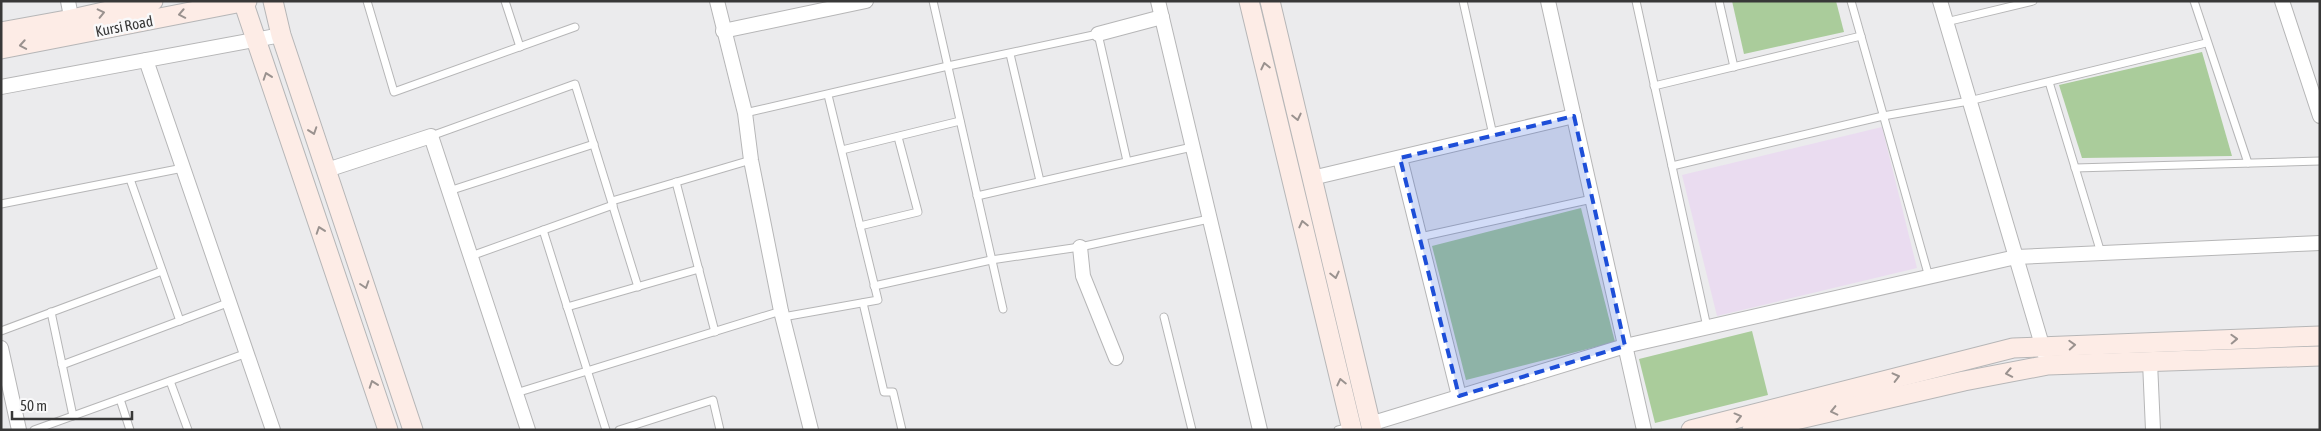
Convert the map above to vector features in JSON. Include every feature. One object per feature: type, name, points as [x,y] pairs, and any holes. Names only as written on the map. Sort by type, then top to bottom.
[{"type":"street","name":"Kursi Road","points":[[1,32],[153,1]]},
{"type":"street","points":[[272,1],[281,35],[413,430]]},
{"type":"street","points":[[717,1],[744,113],[751,160],[782,314],[811,430]]},
{"type":"street","points":[[723,31],[866,1]]},
{"type":"street","points":[[1158,1],[1260,430]]},
{"type":"street","points":[[1250,1],[1347,429]]},
{"type":"street","points":[[1270,1],[1371,427],[1459,396],[1625,346],[2016,257],[2320,243]]},
{"type":"street","points":[[1548,1],[1644,430]]},
{"type":"street","points":[[1940,1],[2048,365]]},
{"type":"street","points":[[2282,1],[2320,116]]},
{"type":"street","name":"Kursi Road","points":[[1,49],[72,19],[244,2]]},
{"type":"street","points":[[244,2],[255,40],[388,430]]},
{"type":"street","points":[[1098,34],[1162,17]]},
{"type":"street","points":[[1,87],[281,35]]},
{"type":"street","points":[[146,60],[273,430]]},
{"type":"street","points":[[1312,178],[1574,116]]},
{"type":"street","points":[[327,170],[431,136],[528,430]]},
{"type":"street","points":[[1400,158],[1459,396]]},
{"type":"street","points":[[1080,247],[1083,276],[1116,358]]},
{"type":"street","points":[[1691,430],[2013,348],[2320,336]]},
{"type":"street","points":[[1,348],[6,392],[19,430]]},
{"type":"street","points":[[1752,430],[1786,426],[1964,381],[2048,365],[2320,356]]},
{"type":"street","points":[[2150,362],[2152,430]]},
{"type":"lane","points":[[367,1],[394,92],[575,27]]},
{"type":"lane","points":[[505,1],[520,47]]},
{"type":"lane","points":[[933,1],[1003,309]]},
{"type":"lane","points":[[1464,1],[1493,135]]},
{"type":"lane","points":[[1636,1],[1707,327]]},
{"type":"lane","points":[[1719,1],[1734,67]]},
{"type":"lane","points":[[1852,1],[1930,277]]},
{"type":"lane","points":[[1946,22],[2033,1]]},
{"type":"lane","points":[[2194,1],[2206,43],[2248,163]]},
{"type":"lane","points":[[744,113],[1098,34],[1127,161]]},
{"type":"lane","points":[[1654,86],[1861,36]]},
{"type":"lane","points":[[1672,166],[1883,116],[1969,101],[2206,43]]},
{"type":"lane","points":[[1010,54],[1040,181]]},
{"type":"lane","points":[[2048,82],[2100,253]]},
{"type":"lane","points":[[431,136],[575,84],[638,287]]},
{"type":"lane","points":[[516,393],[715,332],[782,314],[878,300],[828,95]]},
{"type":"lane","points":[[842,150],[960,121]]},
{"type":"lane","points":[[860,226],[918,212],[898,136]]},
{"type":"lane","points":[[450,192],[594,144]]},
{"type":"lane","points":[[977,196],[1192,147]]},
{"type":"lane","points":[[471,256],[612,203],[751,160]]},
{"type":"lane","points":[[2075,168],[2320,161]]},
{"type":"lane","points":[[1,204],[183,168]]},
{"type":"lane","points":[[130,179],[180,321]]},
{"type":"lane","points":[[676,182],[715,332]]},
{"type":"lane","points":[[1420,237],[1592,199]]},
{"type":"lane","points":[[874,286],[992,260],[1080,247],[1210,218]]},
{"type":"lane","points":[[543,230],[606,430]]},
{"type":"lane","points":[[567,307],[699,270]]},
{"type":"lane","points":[[1,331],[162,271]]},
{"type":"lane","points":[[62,366],[230,302]]},
{"type":"lane","points":[[863,303],[884,392],[893,392],[902,430]]},
{"type":"lane","points":[[51,312],[72,416]]},
{"type":"lane","points":[[1164,317],[1192,430]]},
{"type":"lane","points":[[34,430],[247,353]]},
{"type":"lane","points":[[170,381],[188,430]]},
{"type":"lane","points":[[120,399],[130,430]]},
{"type":"lane","points":[[619,430],[712,400],[720,430]]},
{"type":"highlighted area","points":[[1574,116],[1625,346],[1459,396],[1400,158]]},
{"type":"shaded area","points":[[1882,127],[1917,268],[1717,316],[1682,175]]},
{"type":"green space","points":[[1732,1],[1836,1],[1844,32],[1744,54]]},
{"type":"green space","points":[[2202,52],[2232,156],[2082,158],[2059,85]]},
{"type":"green space","points":[[1581,208],[1615,342],[1466,380],[1432,246]]},
{"type":"green space","points":[[1752,331],[1768,395],[1655,423],[1639,359]]}]
